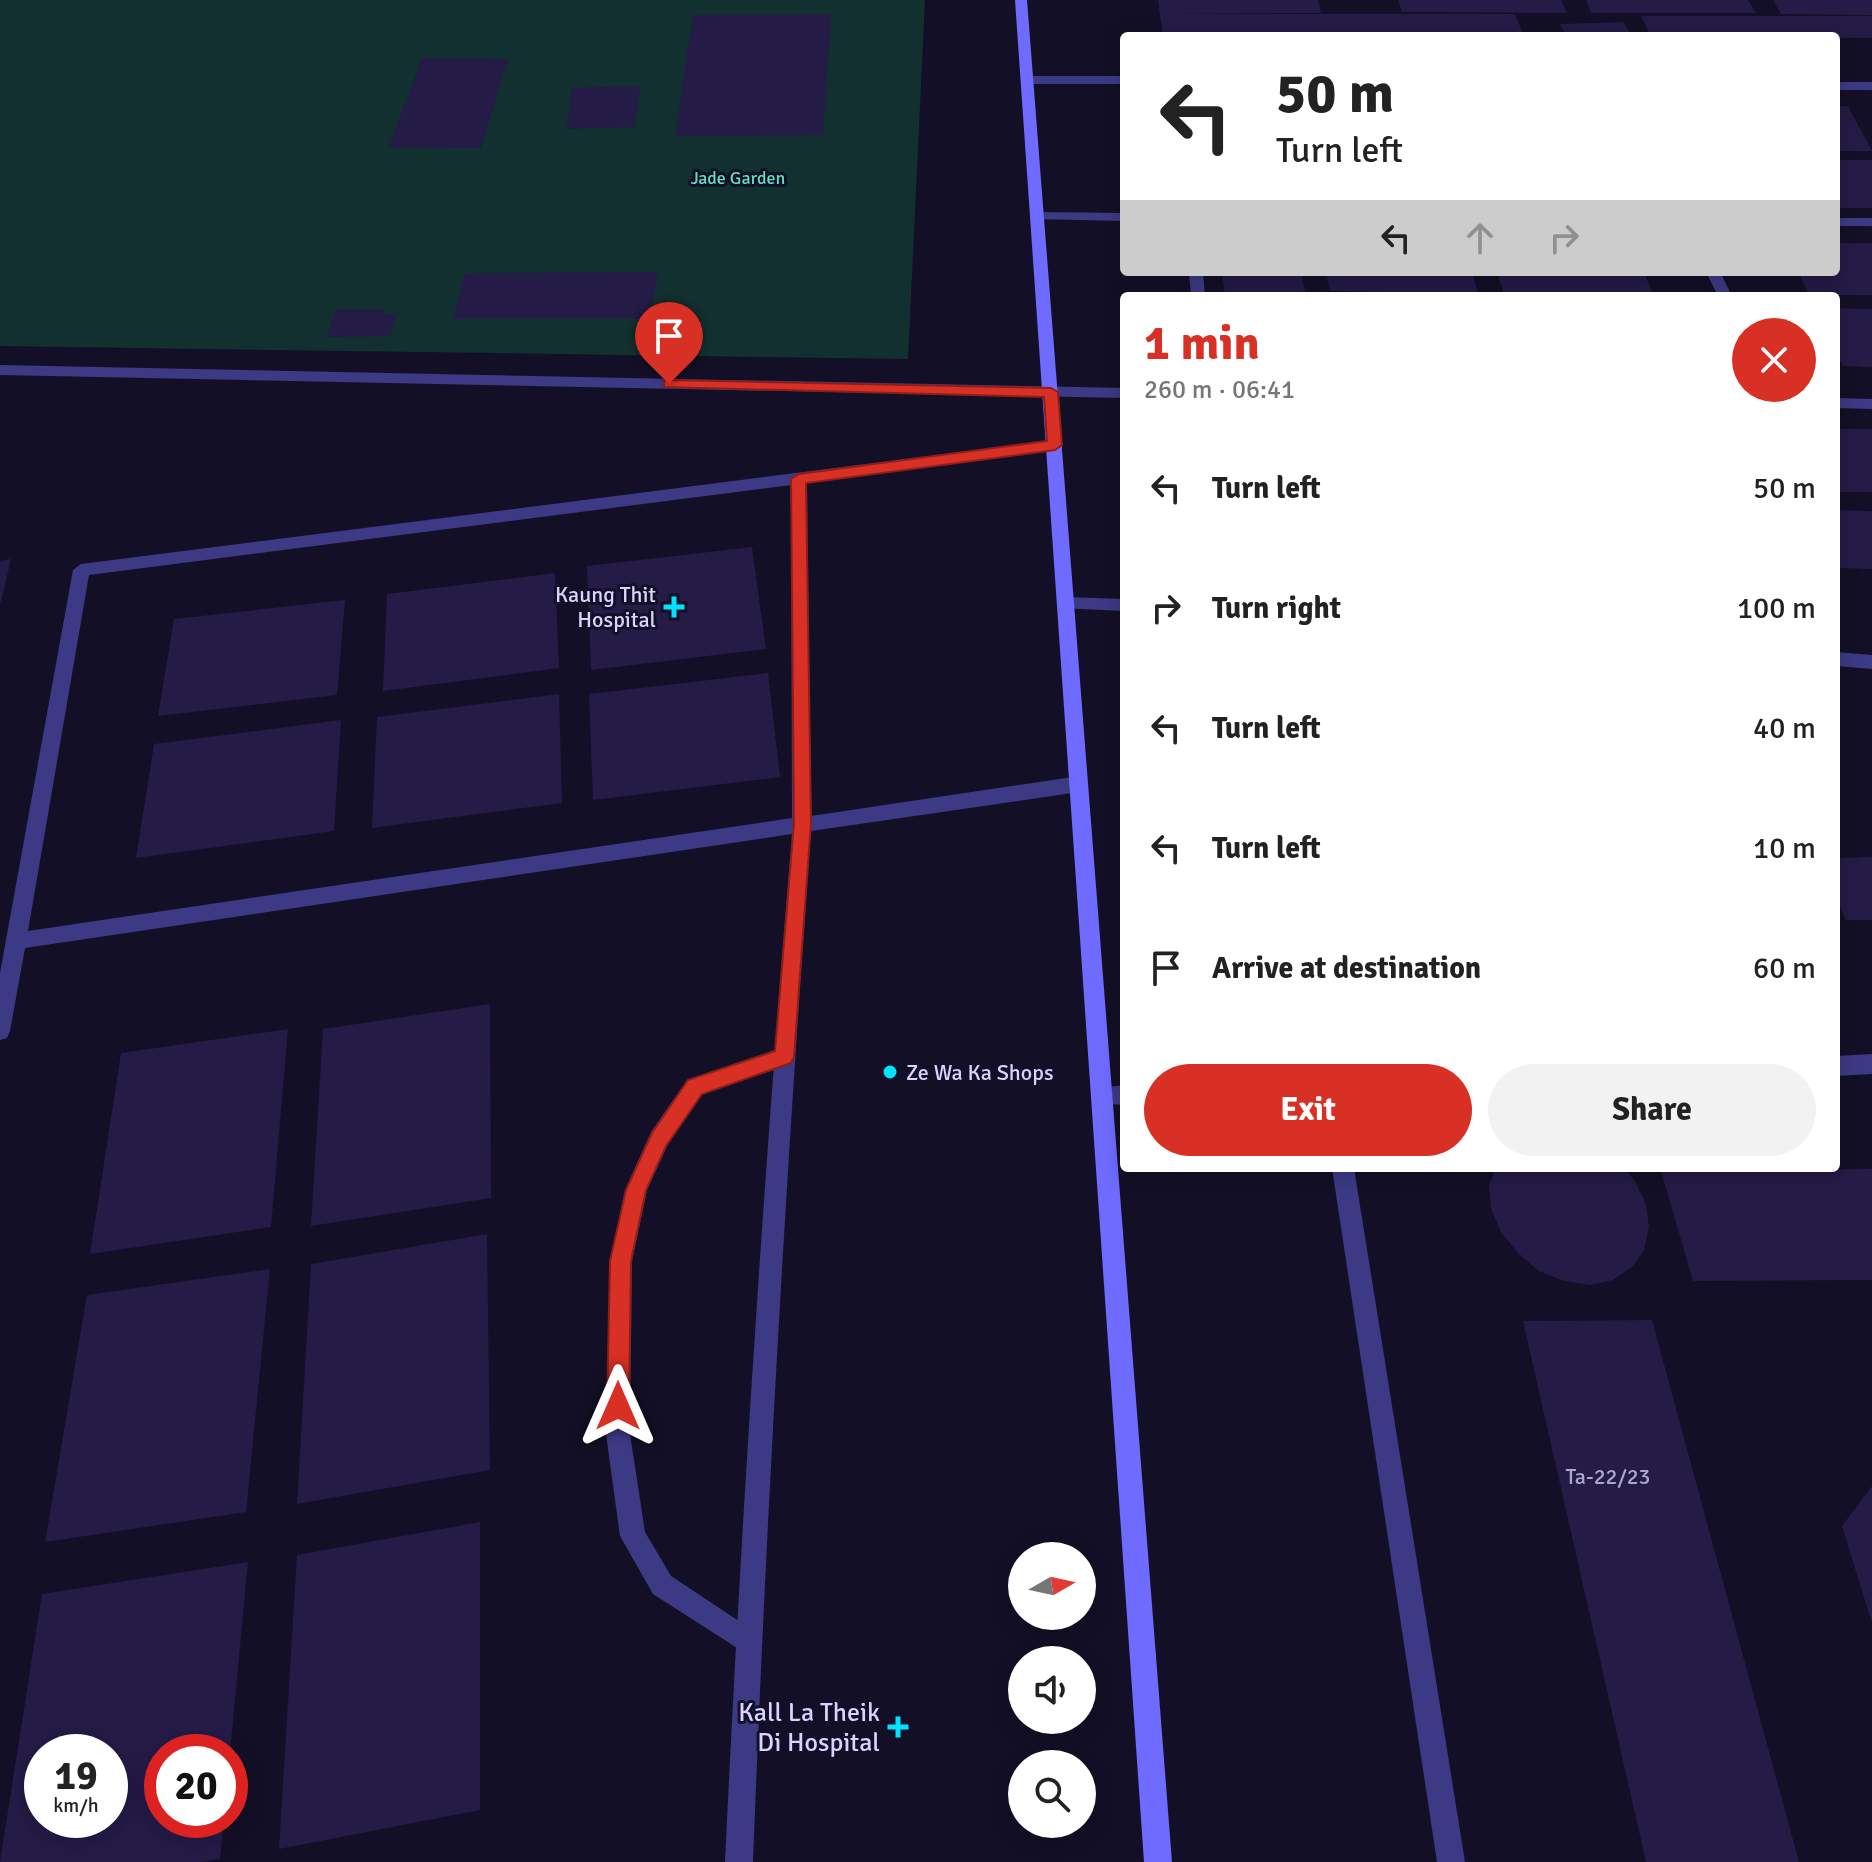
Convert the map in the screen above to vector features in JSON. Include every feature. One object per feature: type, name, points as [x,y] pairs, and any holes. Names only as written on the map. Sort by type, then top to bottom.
[{"type":"street","points":[[1021,0],[1079,784],[1113,1096],[1158,1862]]},
{"type":"street","points":[[1028,80],[1120,80]]},
{"type":"street","points":[[1840,86],[1871,87]]},
{"type":"street","points":[[1038,216],[1120,217]]},
{"type":"street","points":[[1840,222],[1872,222]]},
{"type":"street","points":[[0,370],[1120,393]]},
{"type":"street","points":[[1840,403],[1872,404]]},
{"type":"street","points":[[0,1031],[81,570],[1055,445]]},
{"type":"street","points":[[739,1862],[748,1642],[784,1057],[802,823],[799,479]]},
{"type":"street","points":[[1066,603],[1120,605]]},
{"type":"street","points":[[1840,659],[1872,662]]},
{"type":"street","points":[[16,941],[1079,784]]},
{"type":"street","points":[[748,1642],[662,1585],[633,1536],[618,1434],[621,1261],[636,1190],[659,1139],[695,1087],[784,1057]]},
{"type":"street","points":[[1840,1066],[1872,1064]]},
{"type":"street","points":[[1344,1172],[1451,1862]]},
{"type":"green space","name":"Jade Garden","points":[[0,0],[925,0],[908,359],[0,346]]},
{"type":"building","points":[[1158,0],[1318,0],[1321,13],[1165,14],[1515,14],[1522,32],[1162,32]]},
{"type":"building","points":[[1398,0],[1561,0],[1567,13],[1402,12]]},
{"type":"building","points":[[1586,0],[1748,0],[1756,13],[1591,13]]},
{"type":"building","points":[[1773,0],[1872,0],[1872,15],[1781,14]]},
{"type":"building","points":[[831,14],[823,135],[675,136],[693,15]]},
{"type":"building","points":[[1641,16],[1872,16],[1872,38],[1840,38],[1840,32],[1649,32]]},
{"type":"building","points":[[1623,22],[1629,32],[1564,32],[1560,24]]},
{"type":"building","points":[[422,58],[508,59],[481,148],[389,147]]},
{"type":"building","points":[[640,86],[635,127],[566,129],[572,88]]},
{"type":"building","points":[[1840,106],[1848,106],[1872,151],[1840,151]]},
{"type":"building","points":[[1840,160],[1872,160],[1872,208],[1840,208]]},
{"type":"building","points":[[1840,243],[1872,243],[1872,295],[1808,292],[1800,276],[1840,276]]},
{"type":"building","points":[[658,272],[650,319],[453,319],[465,273]]},
{"type":"building","points":[[1222,276],[1302,276],[1305,292],[1224,292]]},
{"type":"building","points":[[1327,276],[1473,276],[1477,292],[1379,292],[1330,291]]},
{"type":"building","points":[[1498,276],[1646,276],[1652,292],[1504,292]]},
{"type":"building","points":[[1840,308],[1872,309],[1872,367],[1843,366],[1840,360]]},
{"type":"building","points":[[336,309],[384,309],[383,315],[396,314],[390,336],[327,337]]},
{"type":"building","points":[[1840,429],[1872,429],[1872,492],[1840,492]]},
{"type":"building","points":[[1840,510],[1872,511],[1872,569],[1840,568]]},
{"type":"building","name":"Kaung Thit Hospital","points":[[752,547],[766,649],[591,670],[587,566]]},
{"type":"building","points":[[11,559],[1,602],[0,602],[0,561]]},
{"type":"building","points":[[555,573],[559,668],[383,691],[387,594]]},
{"type":"building","points":[[345,600],[337,695],[158,716],[174,619]]},
{"type":"building","points":[[768,673],[780,777],[593,800],[589,694]]},
{"type":"building","points":[[559,694],[562,803],[372,828],[377,717]]},
{"type":"building","points":[[341,720],[334,831],[136,858],[154,744]]},
{"type":"building","points":[[1872,857],[1872,920],[1846,920],[1840,907],[1840,858]]},
{"type":"building","points":[[490,1004],[491,1198],[311,1226],[323,1029]]},
{"type":"building","points":[[288,1029],[271,1227],[90,1254],[121,1053]]},
{"type":"building","points":[[1840,1169],[1872,1169],[1872,1280],[1693,1281],[1661,1172],[1840,1172]]},
{"type":"building","points":[[1494,1172],[1627,1172],[1646,1204],[1649,1227],[1644,1250],[1632,1267],[1613,1280],[1590,1285],[1564,1281],[1539,1271],[1518,1253],[1501,1232],[1491,1209],[1489,1186]]},
{"type":"building","points":[[487,1234],[490,1470],[297,1504],[311,1264]]},
{"type":"building","points":[[270,1269],[246,1512],[45,1542],[87,1295]]},
{"type":"building","points":[[1652,1320],[1799,1862],[1646,1862],[1523,1321]]},
{"type":"building","points":[[1872,1486],[1872,1620],[1871,1620],[1842,1526]]},
{"type":"building","points":[[480,1522],[480,1810],[279,1849],[297,1555]]},
{"type":"building","points":[[248,1562],[232,1734],[144,1734],[144,1838],[222,1838],[220,1859],[201,1862],[0,1862],[42,1594]]},
{"type":"place","name":"Kaung Thit Hospital","points":[[674,607]]},
{"type":"place","name":"Ze Wa Ka Shops","points":[[890,1072]]},
{"type":"place","name":"Kall La Theik Di Hospital","points":[[898,1727]]},
{"type":"route","points":[[618,1406],[621,1261],[636,1190],[659,1139],[695,1087],[784,1057],[802,823],[799,479],[1055,445],[1051,392],[669,384]]}]
